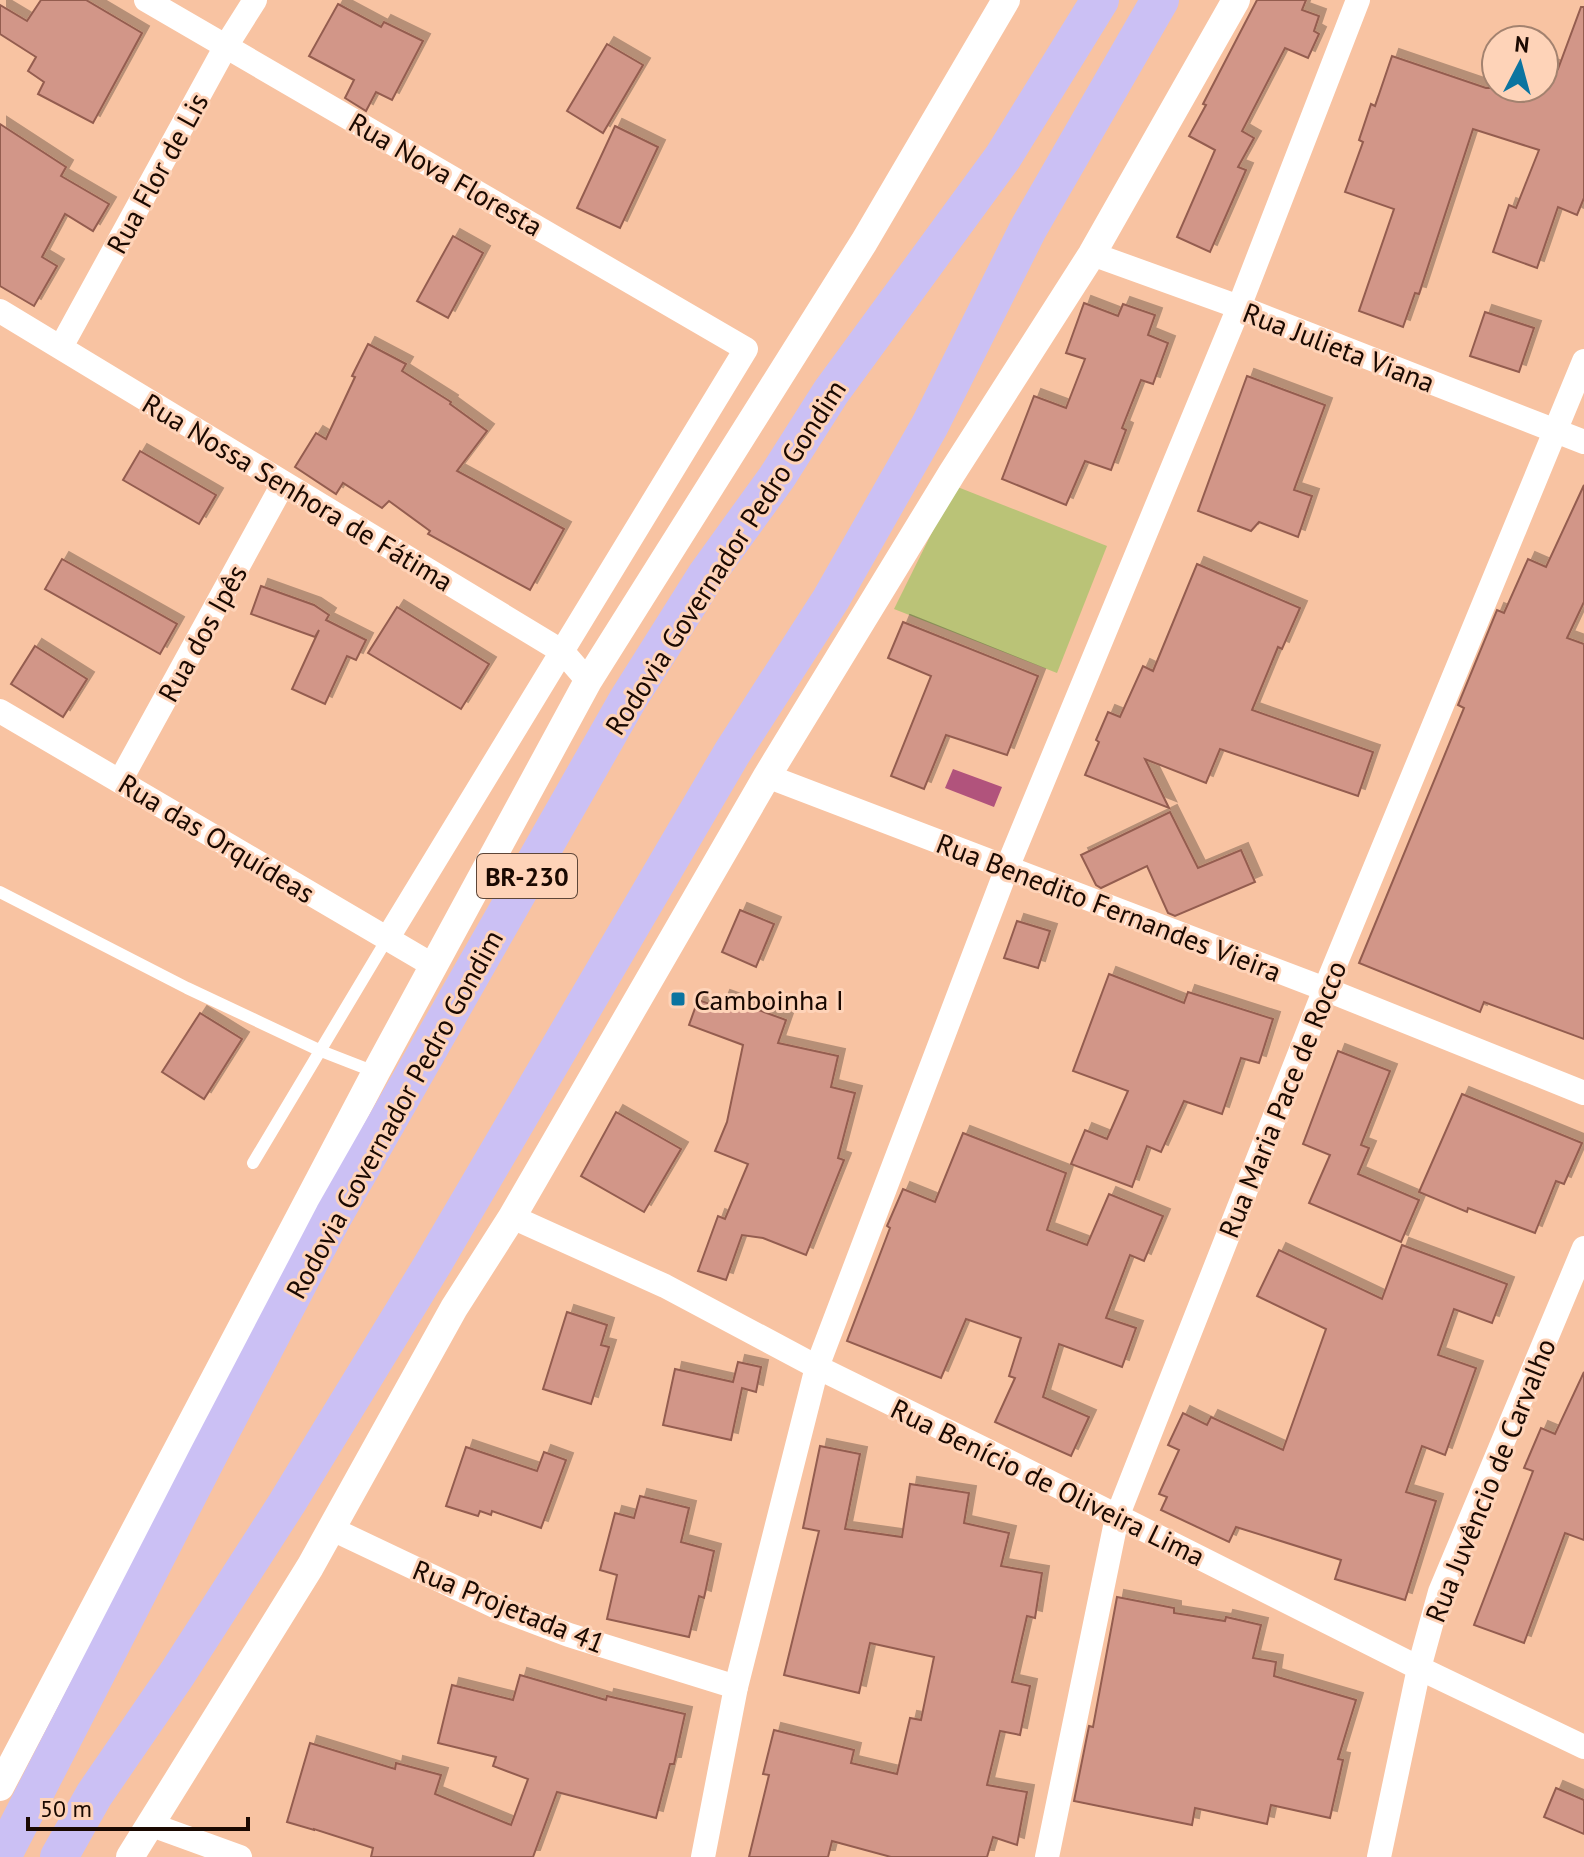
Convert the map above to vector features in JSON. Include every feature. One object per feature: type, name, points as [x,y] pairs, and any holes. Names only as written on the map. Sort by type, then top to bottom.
[{"type":"highway","name":"Rodovia Governador Pedro Gondim","points":[[2,1857],[334,1215],[627,701],[707,574],[777,477],[831,392],[1003,157],[1100,0]]},
{"type":"highway","points":[[59,1857],[94,1795],[177,1674],[287,1503],[434,1262],[732,753],[831,599],[930,425],[1028,229],[1160,0]]},
{"type":"street","name":"Rua Nova Floresta","points":[[146,0],[746,349],[563,652]]},
{"type":"street","name":"Rua Flor de Lis","points":[[61,347],[226,46],[255,0]]},
{"type":"street","points":[[0,1785],[376,1072],[588,681],[864,242],[1006,0]]},
{"type":"street","points":[[130,1857],[310,1567],[454,1308],[512,1217],[767,776],[952,473],[1092,254],[1236,0]]},
{"type":"street","points":[[703,1857],[736,1687],[817,1367],[1007,868],[1239,307],[1358,0]]},
{"type":"street","name":"Rua Julieta Viana","points":[[1092,254],[1239,307],[1584,442]]},
{"type":"street","name":"Rua Nossa Senhora de Fátima","points":[[0,311],[563,652],[588,681]]},
{"type":"street","name":"Rua Maria Pace de Rocco","points":[[1047,1857],[1117,1517],[1325,989],[1584,361]]},
{"type":"street","name":"Rua dos Ipês","points":[[120,781],[283,484]]},
{"type":"street","points":[[387,939],[563,652]]},
{"type":"street","name":"Rua das Orquídeas","points":[[0,711],[434,966]]},
{"type":"street","name":"Rua Benedito Fernandes Vieira","points":[[767,776],[1325,989],[1584,1093]]},
{"type":"street","name":"Rua Benício de Oliveira Lima","points":[[512,1217],[665,1286],[817,1367],[1419,1668],[1584,1747]]},
{"type":"street","name":"Rua Juvêncio de Carvalho","points":[[1379,1857],[1419,1668],[1440,1592],[1584,1248]]},
{"type":"street","name":"Rua Projetada 41","points":[[332,1529],[503,1610],[569,1635],[736,1687]]},
{"type":"street","points":[[149,1824],[240,1857]]},
{"type":"lane","points":[[0,892],[187,988],[321,1051],[376,1072]]},
{"type":"lane","points":[[253,1163],[387,939]]},
{"type":"green space","points":[[955,486],[1107,546],[1057,673],[894,609]]},
{"type":"shaded area","points":[[953,769],[1002,787],[994,807],[945,788]]},
{"type":"building","points":[[41,0],[86,0],[142,33],[93,123],[38,94],[44,82],[28,71],[36,57],[0,34],[0,5],[27,21]]},
{"type":"building","points":[[1257,0],[1306,0],[1302,10],[1319,16],[1314,31],[1319,34],[1308,58],[1285,48],[1242,131],[1254,138],[1238,167],[1246,170],[1210,252],[1177,237],[1215,150],[1189,136]]},
{"type":"building","points":[[338,4],[381,27],[384,22],[423,41],[392,100],[376,92],[366,111],[345,98],[354,80],[309,56]]},
{"type":"building","points":[[1581,7],[1584,7],[1584,198],[1577,215],[1558,207],[1537,268],[1493,252],[1509,205],[1516,208],[1539,150],[1473,129],[1419,294],[1415,293],[1403,327],[1359,311],[1394,209],[1345,192],[1363,142],[1359,140],[1371,104],[1375,106],[1392,56],[1480,86],[1480,104],[1560,104],[1560,64]]},
{"type":"building","points":[[607,44],[643,65],[603,133],[567,111]]},
{"type":"building","points":[[0,124],[66,167],[61,176],[109,204],[93,231],[65,214],[42,257],[57,266],[34,306],[0,286]]},
{"type":"building","points":[[615,126],[658,147],[620,228],[577,208]]},
{"type":"building","points":[[453,236],[483,253],[448,318],[417,301]]},
{"type":"building","points":[[1084,303],[1118,316],[1123,304],[1155,315],[1148,335],[1168,343],[1153,384],[1141,380],[1122,428],[1126,430],[1111,470],[1085,461],[1066,505],[1002,479],[1034,396],[1066,408],[1085,359],[1066,353]]},
{"type":"building","points":[[1485,312],[1534,328],[1519,372],[1470,356]]},
{"type":"building","points":[[368,344],[406,364],[402,371],[451,402],[487,431],[457,471],[564,529],[530,590],[428,534],[430,531],[389,501],[382,508],[343,483],[336,494],[295,467],[316,433],[326,439]]},
{"type":"building","points":[[1247,376],[1325,405],[1294,490],[1312,496],[1298,537],[1259,522],[1251,531],[1198,511]]},
{"type":"building","points":[[140,451],[216,495],[199,524],[123,480]]},
{"type":"building","points":[[1584,485],[1584,602],[1567,638],[1584,644],[1584,1039],[1484,1002],[1480,1012],[1359,963],[1464,708],[1458,705],[1497,610],[1504,613],[1528,559],[1546,567]]},
{"type":"building","points":[[62,559],[177,624],[160,654],[45,589]]},
{"type":"building","points":[[1197,564],[1300,608],[1282,649],[1278,647],[1252,710],[1373,752],[1358,796],[1220,749],[1206,783],[1145,759],[1169,808],[1085,775],[1108,712],[1120,717],[1143,666],[1153,671]]},
{"type":"building","points":[[261,586],[314,605],[329,615],[326,620],[366,640],[356,660],[347,656],[325,704],[292,689],[319,630],[315,637],[251,614]]},
{"type":"building","points":[[397,607],[489,664],[461,709],[368,653]]},
{"type":"building","points":[[903,622],[1038,676],[1007,755],[946,735],[924,789],[891,776],[931,676],[888,658]]},
{"type":"building","points":[[35,646],[87,679],[63,717],[11,684]]},
{"type":"building","points":[[1170,812],[1198,868],[1241,850],[1255,882],[1175,916],[1168,913],[1147,866],[1101,888],[1096,885],[1081,855]]},
{"type":"building","points":[[740,910],[774,924],[756,967],[722,952]]},
{"type":"building","points":[[1017,921],[1050,931],[1038,968],[1004,958]]},
{"type":"building","points":[[1109,974],[1184,1003],[1188,992],[1273,1019],[1259,1063],[1241,1058],[1222,1114],[1184,1101],[1161,1152],[1147,1146],[1132,1187],[1071,1164],[1085,1130],[1107,1139],[1128,1091],[1073,1071]]},
{"type":"building","points":[[723,997],[786,1020],[778,1043],[838,1056],[831,1087],[855,1093],[838,1158],[844,1160],[806,1255],[763,1238],[742,1235],[726,1280],[698,1271],[718,1216],[725,1219],[748,1164],[715,1151],[727,1122],[743,1045],[689,1025],[698,1000],[719,1007]]},
{"type":"building","points":[[200,1013],[242,1039],[204,1099],[162,1072]]},
{"type":"building","points":[[1338,1051],[1390,1071],[1361,1145],[1369,1148],[1358,1174],[1419,1200],[1401,1242],[1309,1203],[1330,1155],[1303,1144]]},
{"type":"building","points":[[1462,1094],[1582,1143],[1564,1184],[1556,1181],[1535,1233],[1468,1208],[1467,1212],[1419,1192]]},
{"type":"building","points":[[616,1112],[681,1149],[644,1212],[581,1176]]},
{"type":"building","points":[[963,1133],[1066,1173],[1047,1230],[1087,1245],[1109,1194],[1163,1216],[1144,1261],[1130,1255],[1106,1318],[1136,1328],[1122,1367],[1059,1344],[1043,1397],[1089,1417],[1071,1456],[995,1422],[1015,1378],[1009,1376],[1021,1338],[966,1319],[941,1378],[847,1341],[903,1189],[935,1202]]},
{"type":"building","points":[[1402,1245],[1507,1284],[1492,1323],[1454,1309],[1438,1355],[1476,1368],[1445,1455],[1422,1446],[1406,1492],[1436,1501],[1405,1600],[1335,1579],[1341,1560],[1236,1527],[1229,1542],[1161,1510],[1167,1497],[1159,1494],[1179,1450],[1168,1445],[1183,1413],[1207,1425],[1211,1417],[1283,1450],[1326,1329],[1257,1296],[1279,1250],[1382,1299]]},
{"type":"building","points":[[567,1312],[607,1325],[601,1345],[609,1347],[591,1404],[543,1389]]},
{"type":"building","points":[[738,1362],[761,1367],[756,1392],[742,1388],[731,1440],[663,1425],[675,1369],[733,1382]]},
{"type":"building","points":[[1584,1372],[1584,1540],[1565,1533],[1524,1643],[1474,1625],[1533,1471],[1524,1468],[1541,1428],[1555,1434]]},
{"type":"building","points":[[820,1446],[860,1454],[845,1529],[902,1537],[910,1484],[969,1493],[964,1523],[1009,1533],[1001,1566],[1042,1573],[1035,1618],[1027,1616],[1012,1682],[1030,1686],[1020,1735],[1000,1731],[987,1785],[1027,1792],[1017,1845],[993,1837],[987,1857],[891,1857],[832,1841],[828,1857],[749,1857],[769,1775],[763,1774],[774,1730],[854,1750],[851,1763],[897,1774],[910,1718],[921,1720],[934,1657],[870,1643],[859,1693],[784,1675],[819,1531],[803,1528]]},
{"type":"building","points":[[466,1447],[537,1471],[544,1452],[566,1460],[541,1528],[492,1511],[491,1515],[480,1511],[478,1516],[446,1506]]},
{"type":"building","points":[[640,1496],[689,1508],[681,1542],[714,1551],[704,1598],[699,1596],[689,1637],[607,1619],[617,1575],[600,1570],[615,1513],[634,1518]]},
{"type":"building","points":[[1117,1597],[1174,1608],[1174,1613],[1225,1621],[1226,1617],[1261,1625],[1253,1658],[1276,1662],[1274,1676],[1356,1700],[1338,1759],[1343,1760],[1330,1818],[1271,1805],[1267,1824],[1195,1808],[1192,1825],[1074,1801],[1089,1726],[1093,1727]]},
{"type":"building","points":[[520,1675],[606,1700],[607,1696],[685,1714],[674,1764],[670,1764],[656,1818],[557,1792],[533,1857],[371,1857],[373,1848],[287,1822],[310,1743],[395,1769],[396,1763],[441,1775],[435,1794],[511,1825],[528,1779],[493,1766],[496,1757],[438,1743],[452,1685],[513,1700]]},
{"type":"building","points":[[1556,1788],[1584,1800],[1584,1834],[1544,1817]]},
{"type":"place","name":"Camboinha I","points":[[678,999]]}]
